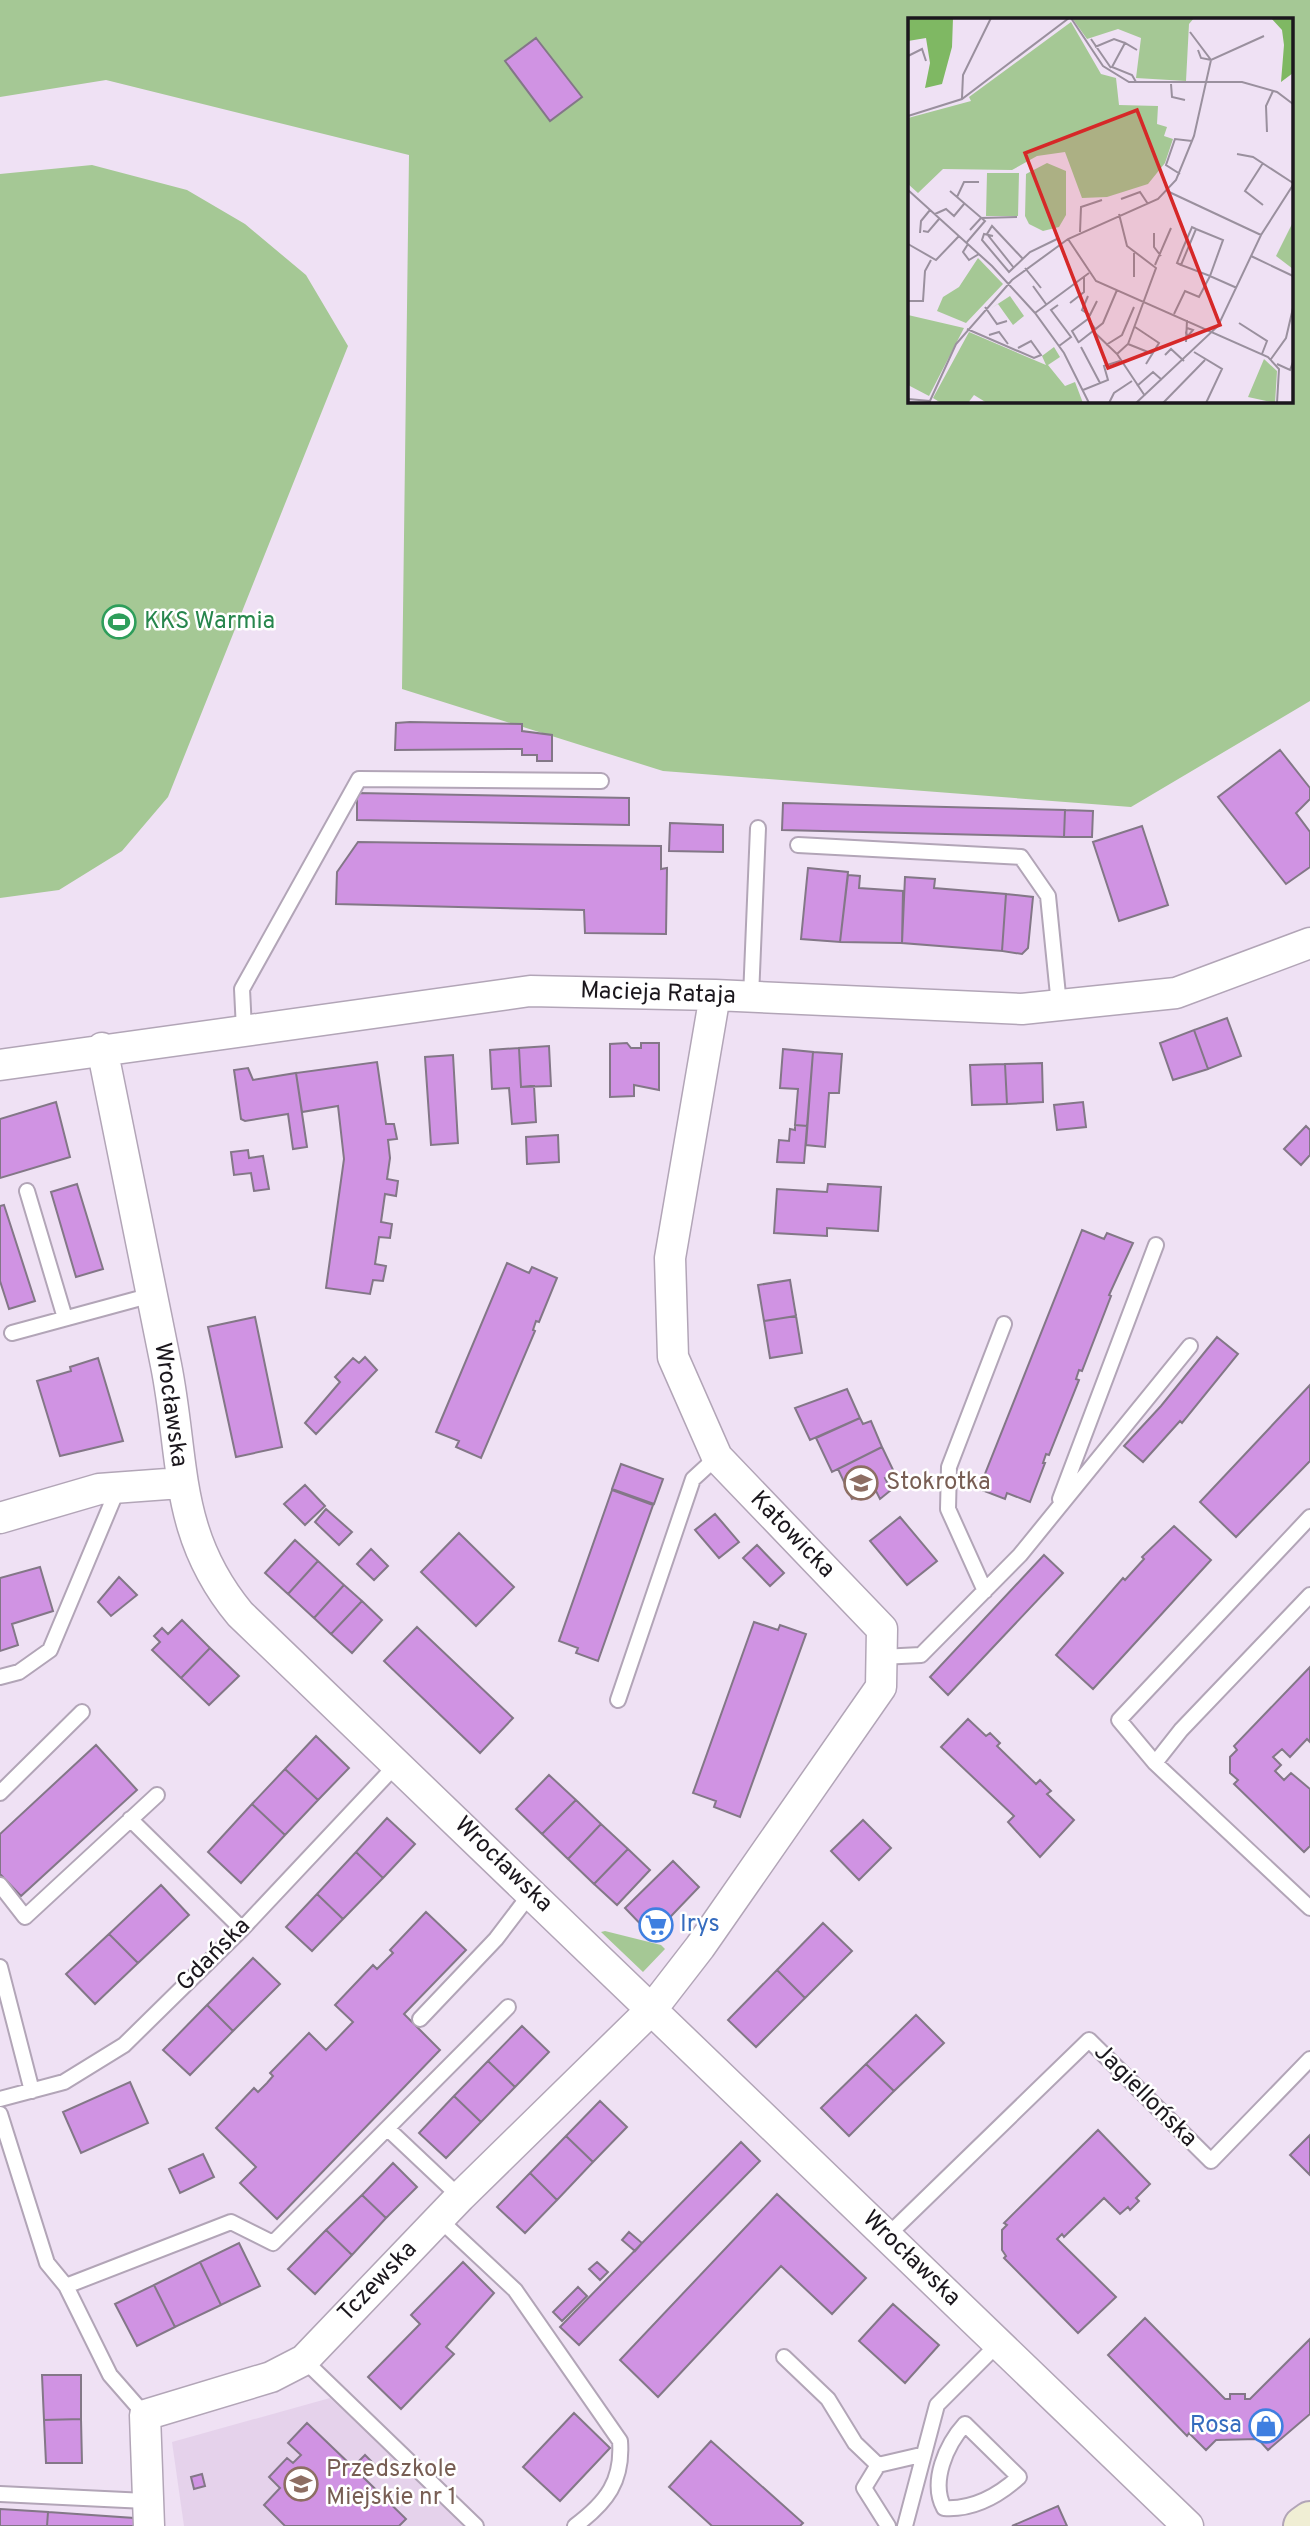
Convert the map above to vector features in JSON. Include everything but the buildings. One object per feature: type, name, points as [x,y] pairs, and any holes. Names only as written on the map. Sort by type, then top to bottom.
[{"type":"street","name":"Macieja Rataja","points":[[0,1065],[102,1048],[530,991],[715,995],[1022,1009],[1176,993],[1306,950]]},
{"type":"street","name":"Katowicka","points":[[652,2009],[699,1947],[881,1687],[882,1629],[717,1457],[673,1357],[670,1258],[715,995]]},
{"type":"street","name":"Wrocławska","points":[[102,1048],[172,1395],[181,1483],[189,1521],[220,1590],[240,1614],[1188,2526]]},
{"type":"street","points":[[0,1518],[109,1488],[181,1483]]},
{"type":"street","name":"Tczewska","points":[[145,2415],[271,2377],[303,2360],[460,2197],[652,2009]]},
{"type":"street","points":[[145,2415],[147,2514]]},
{"type":"street","points":[[1303,2526],[1310,2521]]},
{"type":"lane","points":[[244,1029],[242,989],[359,779],[601,781]]},
{"type":"lane","points":[[751,997],[758,828]]},
{"type":"lane","points":[[798,845],[1021,857],[1048,896],[1059,1005]]},
{"type":"lane","points":[[27,1191],[65,1318]]},
{"type":"lane","points":[[1055,1512],[1156,1245]]},
{"type":"lane","points":[[12,1333],[152,1295]]},
{"type":"lane","points":[[985,1591],[948,1509],[949,1467],[1004,1324]]},
{"type":"lane","points":[[881,1657],[921,1655],[985,1591],[1020,1555],[1190,1346]]},
{"type":"lane","points":[[618,1700],[693,1479],[717,1457]]},
{"type":"lane","points":[[0,1677],[19,1672],[50,1650],[109,1488]]},
{"type":"lane","points":[[1310,1517],[1119,1720],[1155,1763],[1310,1908]]},
{"type":"lane","points":[[1155,1763],[1181,1730],[1310,1595]]},
{"type":"lane","points":[[0,1793],[82,1712]]},
{"type":"lane","name":"Gdańska","points":[[0,2099],[64,2082],[124,2045],[242,1929],[397,1764]]},
{"type":"lane","points":[[0,1885],[25,1917],[156,1795]]},
{"type":"lane","points":[[130,1819],[242,1929]]},
{"type":"lane","points":[[420,2019],[496,1939],[531,1893]]},
{"type":"lane","points":[[0,1968],[32,2091]]},
{"type":"lane","points":[[66,2286],[231,2222],[273,2243],[389,2130],[508,2007]]},
{"type":"lane","name":"Jagiellońska","points":[[887,2236],[1088,2040],[1211,2161],[1310,2059]]},
{"type":"lane","points":[[0,2114],[47,2263],[66,2286],[110,2375],[145,2415]]},
{"type":"lane","points":[[389,2130],[460,2197]]},
{"type":"lane","points":[[439,2219],[515,2290],[620,2441],[622,2466],[613,2487],[593,2513],[575,2526]]},
{"type":"lane","points":[[905,2526],[937,2405],[998,2345]]},
{"type":"lane","points":[[784,2357],[828,2399],[855,2443],[877,2465],[920,2462],[941,2474]]},
{"type":"lane","points":[[303,2360],[476,2526]]},
{"type":"lane","points":[[965,2424],[1019,2477],[1003,2492],[963,2510],[944,2508],[937,2495],[941,2474],[950,2441],[965,2424]]},
{"type":"lane","points":[[877,2465],[864,2488],[888,2526]]},
{"type":"lane","points":[[0,2494],[147,2514]]},
{"type":"lane","points":[[452,2526],[465,2515]]},
{"type":"shaded area","name":"Przedszkole Miejskie nr 1","points":[[330,2398],[468,2526],[184,2526],[172,2442]]},
{"type":"green space","points":[[0,0],[1310,0],[1310,701],[1131,807],[663,771],[402,689],[409,155],[106,80],[0,97]]},
{"type":"green space","name":"KKS Warmia","points":[[92,165],[187,190],[245,224],[306,275],[348,346],[168,797],[122,851],[59,890],[0,898],[0,174]]},
{"type":"green space","points":[[601,1932],[661,1945],[665,1949],[643,1972]]},
{"type":"place","name":"KKS Warmia","points":[[119,622]]},
{"type":"place","name":"Stokrotka","points":[[861,1483]]},
{"type":"place","name":"Irys","points":[[656,1925]]},
{"type":"place","name":"Rosa","points":[[1266,2426]]},
{"type":"place","name":"Przedszkole Miejskie nr 1","points":[[301,2484]]}]
